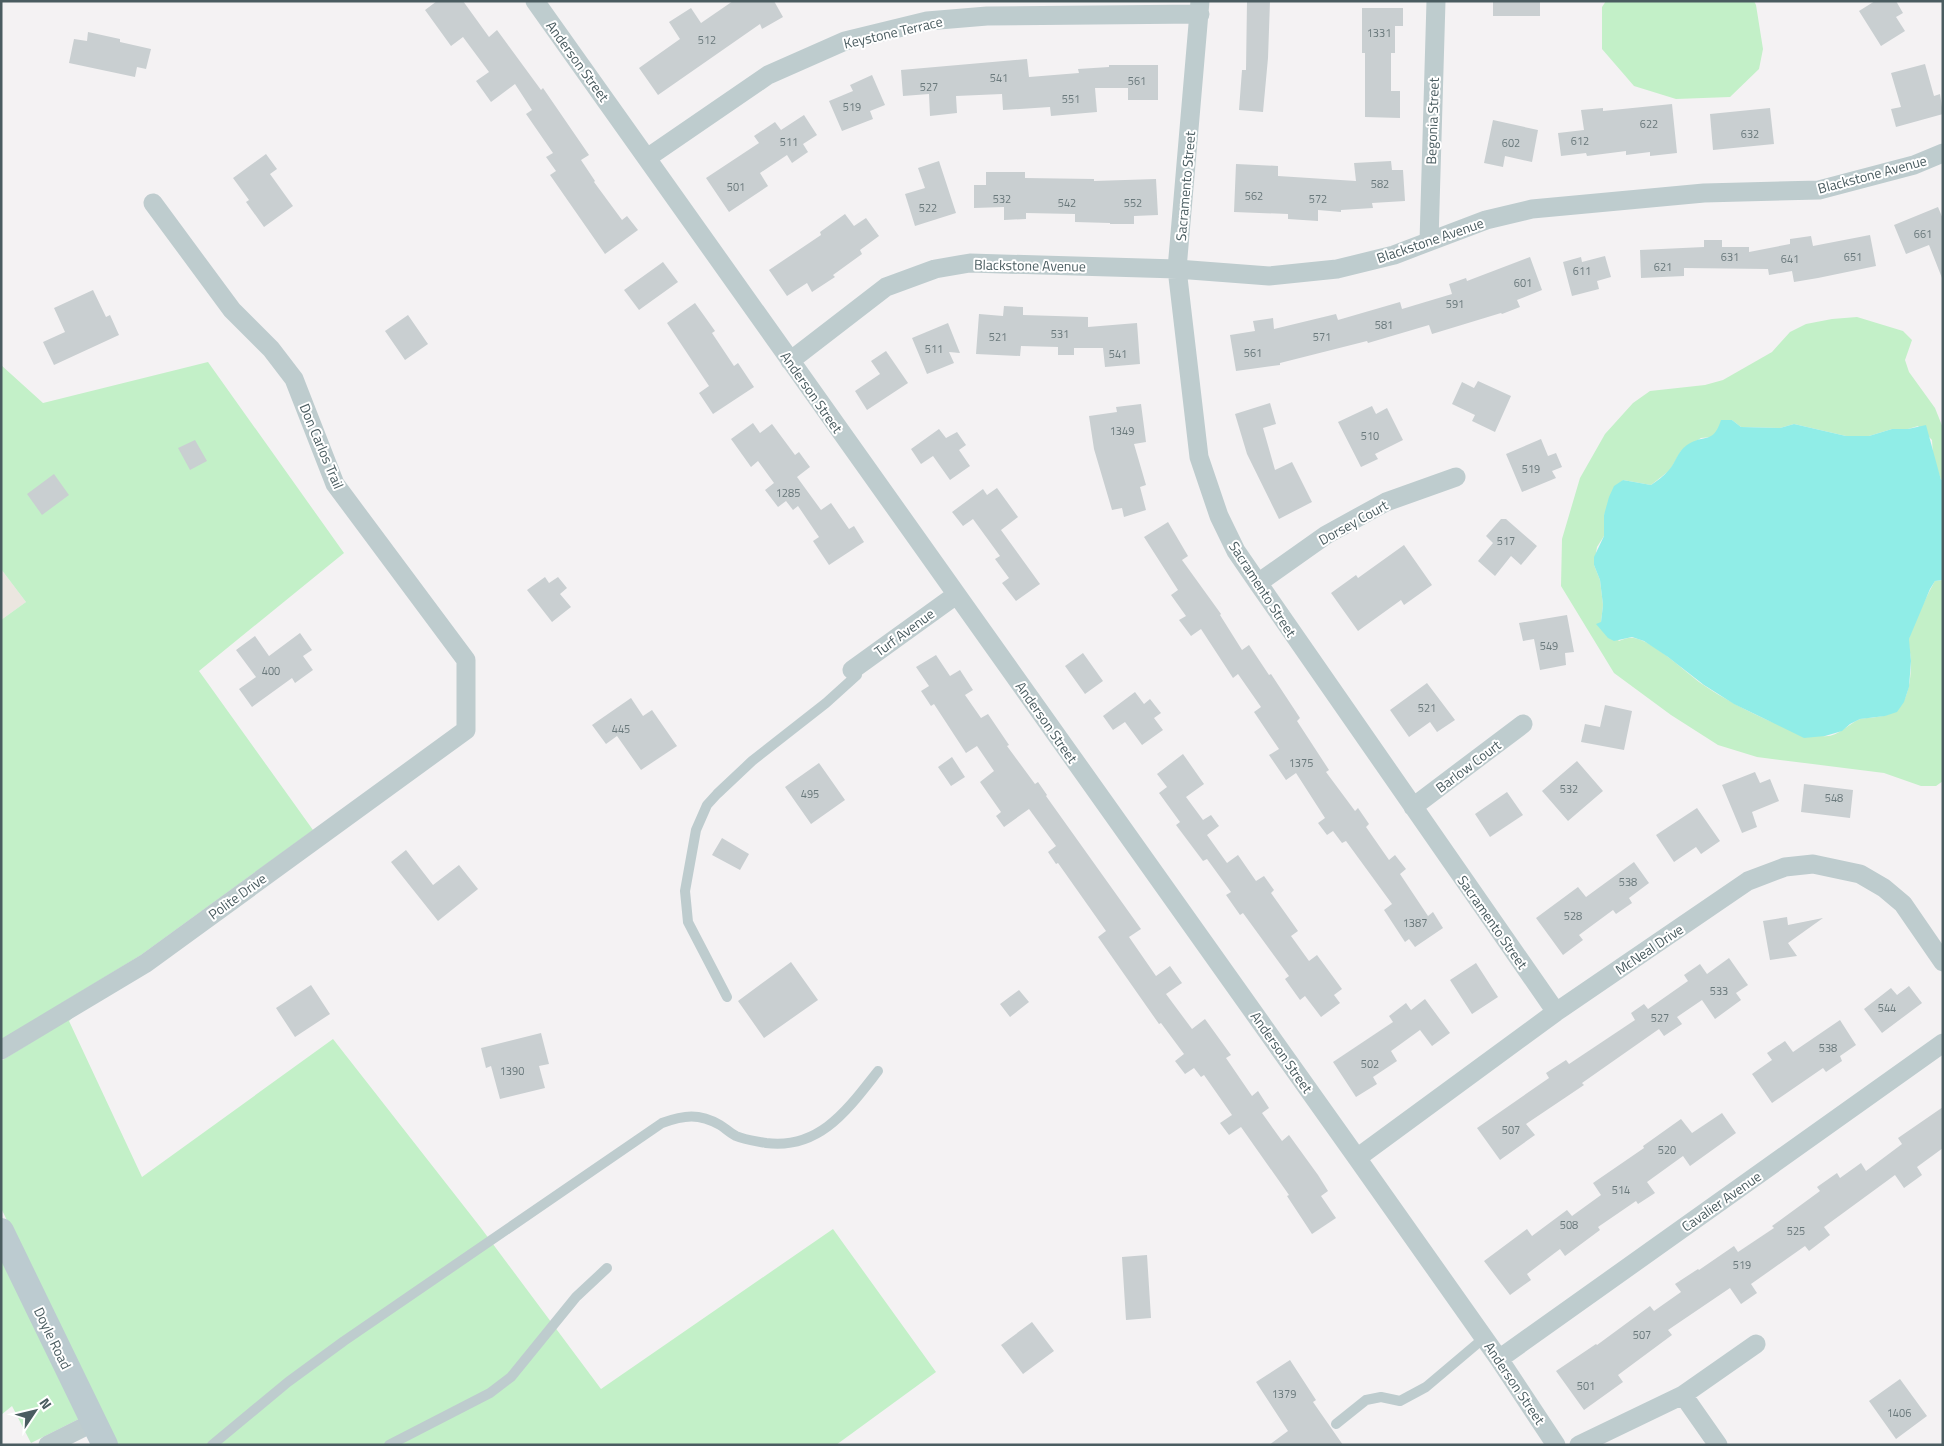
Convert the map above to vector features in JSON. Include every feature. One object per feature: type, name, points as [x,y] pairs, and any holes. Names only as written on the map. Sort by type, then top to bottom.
[{"type":"main road","name":"Doyle Road","points":[[1,1231],[12,1263],[100,1433]]},
{"type":"street","name":"Anderson Street","points":[[535,1],[1357,1158],[1499,1359],[1556,1445]]},
{"type":"street","name":"Begonia Street","points":[[1429,241],[1436,1]]},
{"type":"street","name":"Keystone Terrace","points":[[647,158],[768,75],[845,41],[927,22],[987,16],[1200,7]]},
{"type":"street","name":"Sacramento Street","points":[[1200,7],[1178,269],[1200,457],[1219,516],[1236,551],[1258,584],[1556,1012]]},
{"type":"street","name":"Blackstone Avenue","points":[[790,361],[886,287],[934,269],[970,263],[1178,269],[1269,276],[1336,270],[1394,255],[1486,220],[1532,209],[1704,193],[1819,190],[1914,165],[1943,153]]},
{"type":"street","name":"Don Carlos Trail","points":[[153,203],[232,310],[271,349],[294,379],[335,484],[466,660],[466,730]]},
{"type":"street","name":"Dorsey Court","points":[[1258,584],[1326,535],[1386,502],[1456,477]]},
{"type":"street","name":"Turf Avenue","points":[[855,668],[956,595]]},
{"type":"street","name":"Barlow Court","points":[[1413,807],[1523,724]]},
{"type":"street","name":"Polite Drive","points":[[1,1050],[146,963],[466,730]]},
{"type":"street","name":"McNeal Drive","points":[[1357,1158],[1556,1012],[1748,881],[1785,867],[1813,864],[1860,874],[1884,888],[1902,904],[1943,962]]},
{"type":"street","name":"Cavalier Avenue","points":[[1499,1359],[1943,1043]]},
{"type":"street","points":[[1580,1445],[1683,1396],[1756,1344]]},
{"type":"street","points":[[1683,1396],[1718,1445]]},
{"type":"street","points":[[48,1445],[100,1433]]},
{"type":"lane","points":[[727,997],[688,922],[685,891],[696,830],[707,805],[717,794],[752,762],[845,686],[857,675],[855,668]]},
{"type":"lane","points":[[212,1445],[288,1382],[352,1336],[662,1123],[682,1116],[702,1117],[718,1124],[736,1136],[754,1141],[774,1144],[796,1142],[827,1128],[841,1116],[878,1071]]},
{"type":"lane","points":[[389,1445],[490,1393],[511,1377],[576,1297],[608,1268]]},
{"type":"lane","points":[[1336,1424],[1366,1400],[1381,1396],[1400,1401],[1426,1387],[1484,1338]]},
{"type":"shaded area","points":[[1,569],[26,602],[1,620]]},
{"type":"green space","points":[[1606,1],[1754,1],[1763,49],[1759,69],[1730,97],[1676,99],[1634,86],[1602,49],[1602,7]]},
{"type":"green space","points":[[1857,317],[1903,331],[1912,340],[1905,360],[1909,372],[1935,408],[1943,428],[1943,479],[1941,480],[1933,456],[1932,440],[1918,426],[1908,429],[1892,429],[1869,436],[1846,436],[1794,424],[1780,428],[1741,427],[1732,420],[1711,437],[1701,438],[1681,451],[1670,470],[1651,485],[1623,480],[1604,515],[1604,536],[1597,547],[1594,565],[1600,580],[1603,605],[1601,622],[1619,641],[1632,638],[1651,645],[1702,684],[1745,710],[1789,728],[1828,736],[1838,733],[1860,719],[1883,716],[1893,712],[1904,701],[1910,678],[1910,634],[1935,581],[1943,580],[1943,781],[1936,786],[1921,786],[1884,773],[1757,757],[1718,745],[1671,715],[1614,673],[1561,586],[1562,539],[1580,478],[1605,434],[1633,403],[1650,391],[1705,385],[1723,380],[1772,352],[1790,332],[1806,324]]},
{"type":"green space","points":[[208,362],[344,553],[199,671],[313,830],[141,955],[1,1040],[1,620],[26,602],[1,569],[1,365],[43,403]]},
{"type":"green space","points":[[74,1016],[69,1021],[142,1177],[333,1039],[481,1228],[601,1389],[833,1229],[936,1372],[836,1445],[116,1445],[1,1208],[1,1061]]},
{"type":"green space","points":[[1,1255],[81,1418],[31,1443],[12,1406],[1,1415]]},
{"type":"water","points":[[1721,420],[1732,420],[1741,427],[1780,428],[1794,424],[1846,436],[1869,436],[1892,429],[1908,429],[1926,425],[1941,480],[1943,479],[1943,580],[1935,581],[1930,589],[1909,639],[1911,661],[1909,687],[1904,702],[1897,712],[1885,716],[1860,719],[1842,731],[1825,736],[1804,738],[1734,704],[1704,685],[1644,641],[1632,637],[1614,641],[1608,638],[1596,624],[1601,622],[1603,605],[1600,580],[1594,565],[1594,557],[1604,536],[1604,515],[1614,486],[1623,480],[1651,485],[1667,472],[1687,445],[1715,433]]},
{"type":"building","points":[[437,1],[463,1],[489,37],[497,30],[541,90],[543,88],[589,155],[581,160],[594,182],[622,220],[627,216],[638,230],[605,254],[550,175],[556,171],[546,157],[553,153],[526,114],[532,110],[515,84],[491,102],[476,81],[489,72],[463,37],[451,46],[425,10]]},
{"type":"building","points":[[733,1],[774,1],[783,17],[762,29],[760,24],[658,95],[639,68],[680,39],[669,22],[691,8],[701,23]]},
{"type":"building","points":[[1247,1],[1270,1],[1268,58],[1263,112],[1239,110],[1242,70],[1246,70]]},
{"type":"building","points":[[1493,1],[1540,1],[1540,16],[1493,16]]},
{"type":"building","points":[[1875,1],[1896,1],[1903,13],[1896,17],[1905,31],[1881,46],[1859,11]]},
{"type":"building","points":[[1362,8],[1403,8],[1403,26],[1395,26],[1395,53],[1391,53],[1391,91],[1400,91],[1400,118],[1365,117],[1365,53],[1362,53]]},
{"type":"building","points":[[88,32],[120,39],[120,42],[151,49],[146,69],[137,67],[135,77],[69,63],[74,39],[87,41]]},
{"type":"building","points":[[1027,59],[1029,77],[1079,73],[1078,69],[1109,67],[1109,65],[1158,65],[1158,100],[1128,100],[1128,88],[1095,88],[1097,112],[1051,116],[1050,107],[1003,110],[1002,94],[956,96],[957,113],[930,116],[929,94],[903,96],[901,70]]},
{"type":"building","points":[[1925,64],[1934,96],[1940,94],[1943,114],[1896,127],[1891,109],[1901,107],[1891,73]]},
{"type":"building","points":[[872,75],[885,105],[870,111],[873,119],[842,131],[829,101],[853,91],[850,85]]},
{"type":"building","points":[[1672,104],[1677,153],[1650,156],[1650,152],[1626,155],[1626,151],[1587,156],[1586,153],[1561,156],[1558,133],[1584,130],[1581,110],[1603,108],[1603,111]]},
{"type":"building","points":[[1770,108],[1774,144],[1713,150],[1710,114]]},
{"type":"building","points":[[804,115],[817,135],[803,144],[808,152],[792,163],[787,155],[760,173],[768,186],[729,212],[706,178],[759,143],[754,136],[775,122],[781,130]]},
{"type":"building","points":[[1493,120],[1538,130],[1532,162],[1505,156],[1503,167],[1484,163]]},
{"type":"building","points":[[266,154],[277,169],[270,174],[293,206],[264,227],[246,202],[249,200],[233,178]]},
{"type":"building","points":[[939,161],[956,213],[915,226],[905,194],[925,188],[918,168]]},
{"type":"building","points":[[1391,161],[1392,170],[1403,170],[1405,201],[1372,203],[1373,208],[1341,210],[1341,212],[1318,210],[1318,221],[1288,219],[1288,214],[1234,212],[1236,164],[1278,166],[1278,176],[1356,181],[1354,163]]},
{"type":"building","points":[[986,172],[1025,172],[1025,178],[1094,179],[1094,181],[1156,179],[1158,215],[1134,216],[1134,224],[1075,222],[1075,214],[1026,213],[1026,219],[1004,220],[1004,207],[974,208],[974,185],[986,185]]},
{"type":"building","points":[[1938,207],[1943,219],[1942,278],[1929,245],[1906,254],[1894,225]]},
{"type":"building","points":[[845,214],[854,226],[866,218],[879,236],[860,250],[862,254],[833,275],[835,277],[812,292],[807,283],[787,296],[769,270],[821,235],[820,232]]},
{"type":"building","points":[[1870,235],[1876,266],[1818,278],[1794,282],[1792,271],[1769,275],[1768,269],[1684,268],[1684,276],[1641,278],[1640,250],[1704,247],[1704,240],[1722,240],[1722,247],[1749,247],[1749,252],[1790,244],[1790,239],[1811,236],[1813,246]]},
{"type":"building","points":[[1605,256],[1611,277],[1597,281],[1599,289],[1572,296],[1563,262],[1581,257],[1582,262]]},
{"type":"building","points":[[1530,257],[1542,290],[1517,300],[1520,307],[1502,314],[1432,334],[1429,325],[1368,343],[1367,341],[1280,363],[1280,365],[1236,371],[1230,335],[1255,331],[1253,321],[1273,318],[1274,329],[1336,314],[1338,320],[1400,302],[1402,309],[1452,294],[1449,284],[1466,278],[1467,281]]},
{"type":"building","points":[[663,262],[678,282],[639,310],[624,290]]},
{"type":"building","points":[[93,290],[106,317],[110,315],[119,335],[54,365],[43,342],[65,332],[54,308]]},
{"type":"building","points":[[695,303],[715,331],[712,333],[734,366],[738,363],[754,387],[713,414],[699,393],[709,386],[667,323]]},
{"type":"building","points":[[1004,306],[1023,307],[1023,315],[1088,317],[1088,327],[1137,323],[1140,364],[1105,367],[1103,348],[1074,348],[1074,355],[1058,355],[1058,347],[1021,346],[1020,356],[976,354],[979,314],[1003,316]]},
{"type":"building","points":[[408,315],[428,344],[405,360],[385,331]]},
{"type":"building","points":[[948,323],[960,353],[949,352],[954,363],[927,374],[912,338]]},
{"type":"building","points":[[886,351],[908,383],[867,410],[855,391],[880,374],[871,361]]},
{"type":"building","points":[[1478,381],[1511,396],[1495,432],[1472,421],[1475,415],[1452,404],[1462,382],[1474,388]]},
{"type":"building","points":[[1270,403],[1276,424],[1263,428],[1275,470],[1292,462],[1312,502],[1279,519],[1247,454],[1235,414]]},
{"type":"building","points":[[1141,404],[1146,442],[1134,444],[1146,485],[1140,487],[1146,510],[1124,517],[1122,508],[1112,510],[1094,449],[1089,416],[1117,412],[1116,407]]},
{"type":"building","points":[[1372,406],[1376,414],[1387,408],[1403,440],[1375,454],[1378,459],[1361,467],[1338,422]]},
{"type":"building","points":[[753,423],[760,433],[772,424],[795,455],[799,452],[810,467],[797,477],[821,510],[831,503],[849,529],[854,526],[864,542],[829,565],[813,541],[819,537],[798,506],[793,510],[786,501],[778,507],[765,490],[774,483],[758,461],[751,467],[731,439]]},
{"type":"building","points":[[939,429],[946,438],[957,432],[966,445],[959,450],[970,466],[950,480],[933,456],[921,464],[911,449]]},
{"type":"building","points":[[1541,439],[1548,456],[1556,453],[1562,467],[1552,471],[1556,478],[1522,492],[1506,454]]},
{"type":"building","points":[[195,440],[207,461],[190,470],[178,448]]},
{"type":"building","points":[[54,474],[69,495],[42,515],[27,494]]},
{"type":"building","points":[[997,488],[1018,517],[1001,530],[1040,584],[1016,601],[1002,583],[1009,578],[995,559],[1000,556],[973,519],[963,526],[952,512],[983,489],[987,495]]},
{"type":"building","points":[[1501,519],[1506,519],[1537,546],[1521,565],[1511,556],[1495,576],[1478,561],[1493,543],[1486,536]]},
{"type":"building","points":[[1168,522],[1188,556],[1182,560],[1221,614],[1242,650],[1249,645],[1269,675],[1271,674],[1300,718],[1297,721],[1329,770],[1326,772],[1355,811],[1358,808],[1369,824],[1366,827],[1389,860],[1395,855],[1406,869],[1400,874],[1428,916],[1433,912],[1443,928],[1415,947],[1409,939],[1405,942],[1384,910],[1392,904],[1346,841],[1342,843],[1333,831],[1327,835],[1318,823],[1325,818],[1296,773],[1286,780],[1269,755],[1279,749],[1254,712],[1261,707],[1238,674],[1233,678],[1201,629],[1191,636],[1179,620],[1186,616],[1171,595],[1178,590],[1144,537]]},
{"type":"building","points":[[1404,545],[1432,585],[1404,605],[1401,600],[1358,631],[1331,593],[1356,575],[1358,578]]},
{"type":"building","points":[[545,577],[549,583],[558,577],[567,588],[560,594],[571,607],[552,622],[527,590]]},
{"type":"building","points":[[1567,615],[1574,652],[1565,653],[1566,665],[1540,670],[1534,639],[1523,641],[1519,623]]},
{"type":"building","points":[[300,633],[312,650],[303,656],[313,670],[295,683],[292,678],[252,707],[239,689],[256,677],[236,650],[255,636],[269,656]]},
{"type":"building","points":[[1083,653],[1103,681],[1085,694],[1065,666]]},
{"type":"building","points":[[936,655],[950,676],[960,670],[973,690],[965,695],[981,718],[988,714],[1009,745],[1007,746],[1035,784],[1038,782],[1141,929],[1129,937],[1156,976],[1170,966],[1182,983],[1166,994],[1192,1029],[1205,1019],[1231,1055],[1226,1058],[1252,1096],[1258,1091],[1269,1108],[1262,1113],[1282,1141],[1289,1135],[1318,1175],[1328,1191],[1321,1196],[1336,1218],[1312,1234],[1287,1196],[1289,1195],[1241,1127],[1229,1135],[1220,1123],[1232,1115],[1204,1075],[1201,1077],[1194,1068],[1185,1074],[1175,1061],[1184,1054],[1161,1023],[1159,1024],[1098,937],[1106,931],[1058,863],[1056,864],[1048,852],[1056,846],[1029,809],[1004,827],[996,816],[1001,812],[980,782],[994,771],[977,746],[966,753],[934,704],[931,706],[921,691],[929,686],[916,667]]},
{"type":"building","points":[[1427,683],[1455,720],[1437,732],[1430,722],[1409,737],[1390,710]]},
{"type":"building","points":[[1135,692],[1144,704],[1150,699],[1161,713],[1154,718],[1163,730],[1142,745],[1125,722],[1113,730],[1103,716]]},
{"type":"building","points":[[631,698],[643,716],[652,710],[677,746],[641,770],[617,736],[606,744],[592,725]]},
{"type":"building","points":[[1605,705],[1632,711],[1624,750],[1581,742],[1585,724],[1600,727]]},
{"type":"building","points":[[1183,754],[1204,784],[1186,797],[1203,820],[1211,815],[1219,826],[1207,835],[1227,863],[1238,855],[1256,881],[1264,876],[1274,890],[1271,893],[1298,931],[1291,936],[1309,961],[1317,955],[1342,989],[1334,995],[1340,1003],[1321,1017],[1305,996],[1300,1000],[1285,979],[1289,976],[1243,913],[1240,915],[1226,895],[1231,892],[1207,859],[1203,861],[1176,825],[1180,822],[1159,793],[1167,787],[1157,774]]},
{"type":"building","points":[[952,757],[965,777],[951,786],[938,767]]},
{"type":"building","points":[[1577,761],[1603,791],[1568,821],[1542,791]]},
{"type":"building","points":[[819,763],[845,800],[811,824],[785,787]]},
{"type":"building","points":[[1755,772],[1760,783],[1770,779],[1779,801],[1752,812],[1757,827],[1742,833],[1722,785]]},
{"type":"building","points":[[1804,784],[1853,790],[1850,818],[1801,812]]},
{"type":"building","points":[[1507,792],[1523,815],[1490,837],[1475,814]]},
{"type":"building","points":[[1697,808],[1720,841],[1701,854],[1696,847],[1674,862],[1656,835]]},
{"type":"building","points":[[722,838],[749,854],[740,870],[712,855]]},
{"type":"building","points":[[406,850],[433,885],[459,865],[478,889],[438,921],[391,862]]},
{"type":"building","points":[[1634,862],[1649,883],[1629,898],[1632,903],[1616,914],[1613,910],[1579,935],[1583,940],[1563,955],[1536,918],[1578,887],[1586,897]]},
{"type":"building","points":[[1787,917],[1788,925],[1823,918],[1788,943],[1797,956],[1770,960],[1763,921]]},
{"type":"building","points":[[1729,958],[1748,985],[1736,993],[1741,1000],[1715,1019],[1702,1000],[1677,1017],[1682,1024],[1664,1036],[1659,1029],[1582,1083],[1584,1085],[1526,1124],[1535,1135],[1500,1160],[1477,1128],[1549,1078],[1546,1073],[1566,1060],[1569,1064],[1635,1020],[1631,1013],[1644,1004],[1648,1009],[1688,981],[1684,975],[1700,964],[1707,974]]},
{"type":"building","points":[[791,962],[818,1000],[764,1038],[738,1001]]},
{"type":"building","points":[[1476,963],[1498,997],[1472,1014],[1450,980]]},
{"type":"building","points":[[311,985],[330,1014],[295,1037],[276,1008]]},
{"type":"building","points":[[1909,986],[1922,1003],[1882,1033],[1864,1009],[1891,988],[1897,995]]},
{"type":"building","points":[[1019,990],[1029,1002],[1010,1017],[1000,1004]]},
{"type":"building","points":[[1425,999],[1450,1033],[1432,1046],[1420,1030],[1391,1051],[1397,1061],[1373,1077],[1377,1084],[1356,1097],[1333,1062],[1393,1022],[1389,1016],[1406,1003],[1411,1010]]},
{"type":"building","points":[[1840,1020],[1856,1045],[1840,1056],[1842,1061],[1826,1072],[1823,1068],[1772,1103],[1752,1074],[1772,1060],[1767,1053],[1785,1041],[1793,1052]]},
{"type":"building","points":[[541,1033],[549,1064],[539,1066],[545,1088],[500,1099],[491,1066],[486,1068],[481,1048]]},
{"type":"building","points":[[1943,1107],[1943,1148],[1917,1167],[1922,1175],[1904,1188],[1895,1175],[1824,1227],[1830,1235],[1809,1251],[1805,1246],[1751,1284],[1757,1293],[1741,1304],[1730,1288],[1668,1330],[1672,1335],[1618,1375],[1623,1382],[1584,1410],[1556,1371],[1597,1345],[1650,1306],[1654,1311],[1681,1292],[1675,1284],[1734,1246],[1738,1252],[1774,1228],[1772,1226],[1820,1191],[1817,1187],[1837,1173],[1840,1178],[1861,1163],[1866,1171],[1902,1144],[1898,1138]]},
{"type":"building","points":[[1722,1113],[1736,1133],[1690,1166],[1683,1156],[1647,1182],[1655,1193],[1638,1204],[1636,1201],[1598,1227],[1600,1230],[1565,1256],[1560,1249],[1527,1274],[1531,1280],[1510,1295],[1484,1261],[1527,1229],[1532,1236],[1567,1210],[1572,1216],[1601,1195],[1593,1183],[1644,1148],[1643,1146],[1681,1119],[1692,1133]]},
{"type":"building","points":[[1147,1255],[1151,1318],[1126,1320],[1122,1257]]},
{"type":"building","points":[[1032,1322],[1054,1351],[1023,1374],[1001,1345]]},
{"type":"building","points":[[1290,1360],[1316,1400],[1313,1402],[1343,1445],[1269,1445],[1288,1431],[1256,1382]]},
{"type":"building","points":[[1900,1379],[1927,1416],[1896,1439],[1869,1401]]}]
